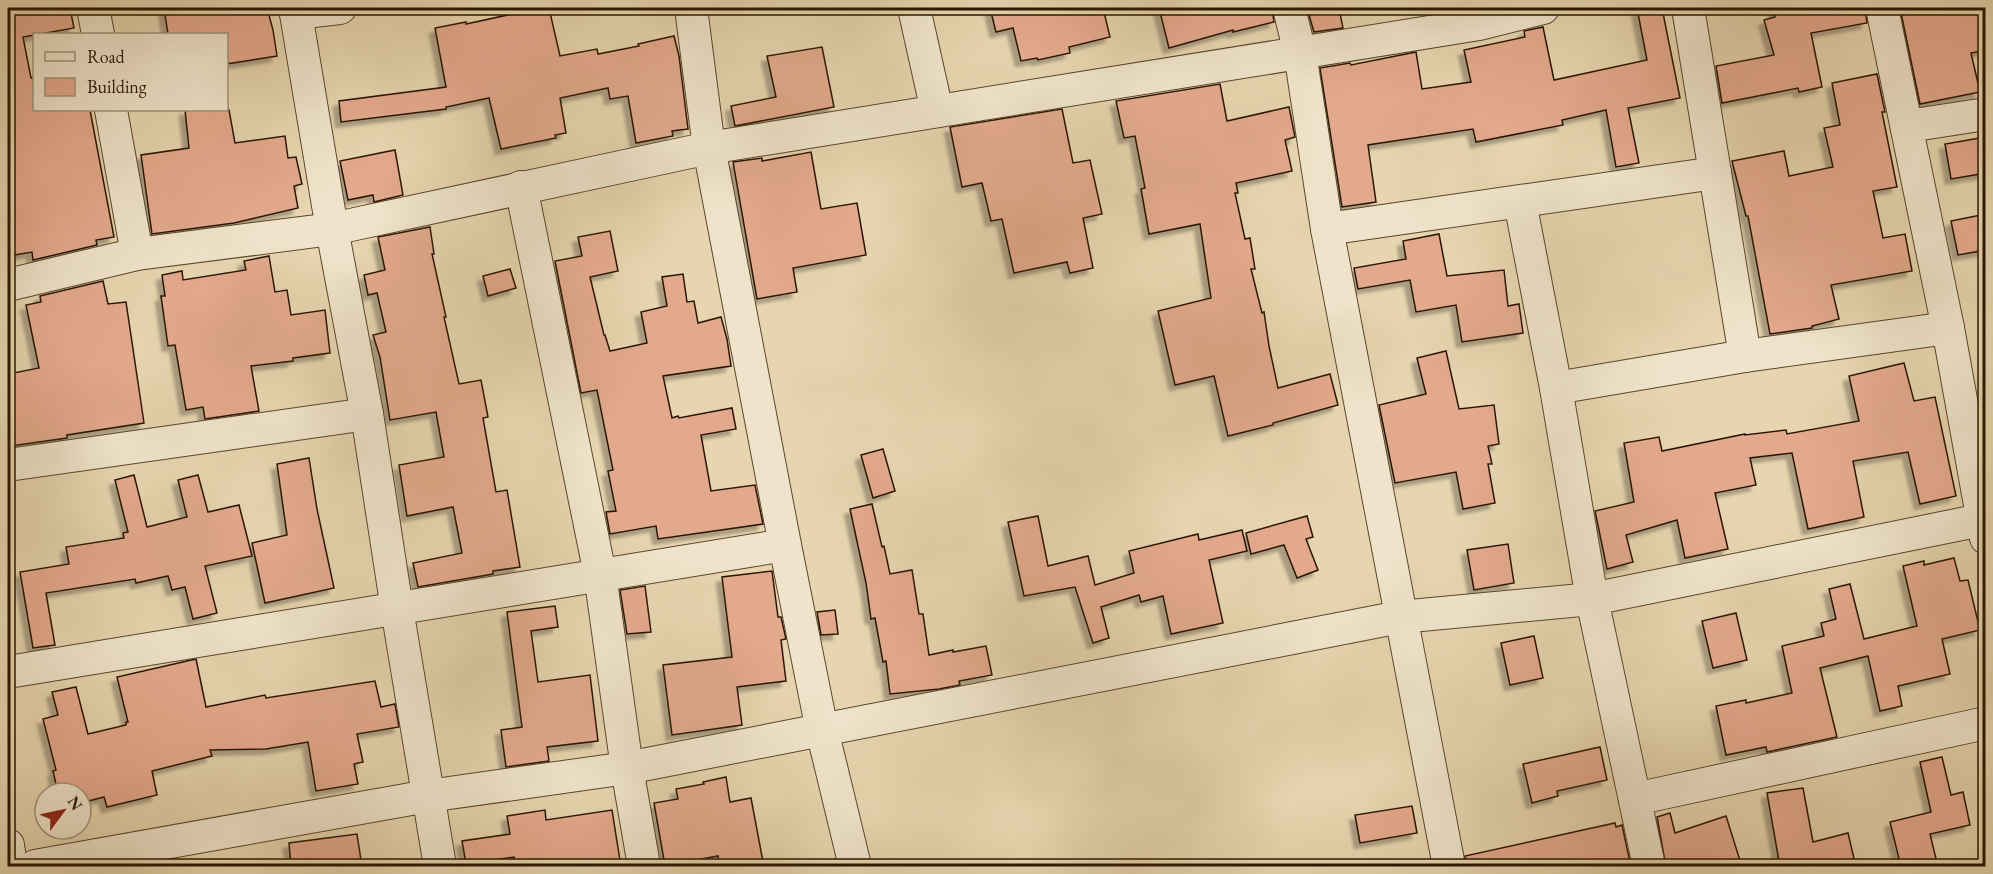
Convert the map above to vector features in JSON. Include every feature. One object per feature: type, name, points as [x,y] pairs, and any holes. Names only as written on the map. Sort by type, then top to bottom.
[{"type":"street","points":[[93,8],[98,33]]},
{"type":"street","points":[[340,8],[296,10],[332,230],[367,414],[396,609],[440,867]]},
{"type":"street","points":[[691,8],[709,148],[822,730],[855,867]]},
{"type":"street","points":[[914,8],[937,111]]},
{"type":"street","points":[[1289,8],[1300,52],[1327,230],[1449,867]]},
{"type":"street","points":[[8,285],[137,254],[332,230],[521,187],[709,148],[1300,52],[1477,16],[1543,8]]},
{"type":"street","points":[[1688,8],[1744,356]]},
{"type":"street","points":[[35,867],[428,796],[627,768],[1401,617],[1592,599],[1984,525],[1908,126],[1882,8]]},
{"type":"street","points":[[111,111],[137,254]]},
{"type":"street","points":[[1908,126],[1986,114]]},
{"type":"street","points":[[1327,230],[1715,173]]},
{"type":"street","points":[[521,187],[600,574],[627,768],[644,867]]},
{"type":"street","points":[[1520,202],[1556,388],[1592,599],[1649,867]]},
{"type":"street","points":[[1556,388],[1744,356],[1947,328]]},
{"type":"street","points":[[8,465],[367,414]]},
{"type":"street","points":[[8,672],[785,545]]},
{"type":"street","points":[[1635,800],[1986,723]]},
{"type":"street","points":[[8,845],[11,867]]},
{"type":"building","points":[[8,8],[70,8],[74,28],[33,33],[33,35],[23,37],[31,78],[33,78],[33,111],[90,111],[114,237],[96,240],[97,245],[33,260],[32,252],[8,256]]},
{"type":"building","points":[[164,8],[267,8],[277,56],[228,64],[228,33],[168,33]]},
{"type":"building","points":[[549,8],[560,56],[597,49],[598,54],[674,36],[679,56],[688,129],[672,131],[673,136],[636,143],[628,96],[610,99],[608,88],[560,98],[566,133],[555,135],[556,138],[501,149],[489,98],[446,107],[446,109],[341,122],[339,101],[446,87],[435,28],[466,22],[466,24]]},
{"type":"building","points":[[990,8],[1103,8],[1110,37],[1069,47],[1070,53],[1021,61],[1013,28],[996,32]]},
{"type":"building","points":[[1159,8],[1272,8],[1274,22],[1233,32],[1233,30],[1169,48]]},
{"type":"building","points":[[1307,8],[1339,8],[1343,28],[1314,32]]},
{"type":"building","points":[[1637,8],[1662,8],[1680,98],[1628,108],[1639,163],[1616,167],[1606,110],[1562,120],[1563,125],[1476,142],[1473,129],[1368,145],[1376,202],[1342,207],[1320,68],[1350,63],[1351,65],[1416,52],[1422,89],[1471,82],[1464,50],[1525,37],[1524,31],[1543,27],[1554,80],[1647,60]]},
{"type":"building","points":[[1773,8],[1865,8],[1867,23],[1811,33],[1822,87],[1799,92],[1798,88],[1722,103],[1716,66],[1774,55],[1764,20],[1775,17]]},
{"type":"building","points":[[1900,8],[1986,8],[1986,50],[1971,53],[1980,92],[1920,104]]},
{"type":"building","points":[[822,47],[834,107],[735,126],[731,106],[776,97],[767,56]]},
{"type":"building","points":[[1877,74],[1897,187],[1873,191],[1883,238],[1905,234],[1912,271],[1831,285],[1839,319],[1812,326],[1812,328],[1770,334],[1748,216],[1746,216],[1732,161],[1784,151],[1789,176],[1833,167],[1824,128],[1840,125],[1832,83]]},
{"type":"building","points":[[1220,84],[1227,121],[1289,107],[1295,137],[1285,140],[1292,171],[1236,183],[1238,193],[1235,193],[1245,239],[1250,238],[1255,269],[1251,269],[1262,313],[1264,312],[1278,388],[1330,374],[1338,405],[1228,436],[1214,376],[1175,385],[1158,311],[1211,298],[1200,224],[1149,234],[1141,189],[1145,188],[1135,136],[1124,138],[1116,101]]},
{"type":"building","points":[[1062,109],[1073,163],[1090,160],[1102,214],[1083,218],[1093,268],[1070,273],[1067,262],[1014,273],[1002,219],[991,221],[982,183],[962,187],[950,127]]},
{"type":"building","points":[[229,110],[235,143],[285,136],[288,158],[296,157],[302,184],[294,186],[298,208],[234,223],[152,234],[141,155],[189,148],[185,111]]},
{"type":"building","points":[[1986,137],[1986,173],[1951,179],[1945,144]]},
{"type":"building","points":[[395,150],[403,195],[374,202],[373,195],[348,200],[340,161]]},
{"type":"building","points":[[811,152],[821,209],[857,203],[866,255],[793,268],[797,292],[757,299],[733,162],[762,158],[762,161]]},
{"type":"building","points":[[1986,214],[1986,250],[1958,255],[1951,221]]},
{"type":"building","points":[[430,227],[434,254],[432,254],[459,384],[481,380],[488,417],[483,418],[496,492],[507,490],[520,567],[418,587],[413,563],[462,553],[453,507],[407,516],[399,465],[444,457],[436,412],[390,420],[380,357],[373,335],[386,332],[377,293],[368,295],[364,275],[385,270],[378,237]]},
{"type":"building","points":[[610,231],[618,271],[590,277],[610,351],[647,343],[641,312],[667,306],[662,277],[683,274],[687,302],[694,301],[698,323],[721,317],[731,366],[663,376],[672,418],[732,408],[736,429],[701,435],[711,491],[755,485],[763,524],[658,539],[656,526],[610,534],[606,512],[616,511],[608,471],[613,470],[597,390],[581,393],[555,261],[582,256],[578,237]]},
{"type":"building","points":[[1439,234],[1447,276],[1504,270],[1508,306],[1519,304],[1523,333],[1462,342],[1456,305],[1416,312],[1410,280],[1358,289],[1354,268],[1406,259],[1403,241]]},
{"type":"building","points":[[269,256],[275,292],[287,290],[291,315],[325,310],[330,353],[293,358],[293,361],[251,366],[259,411],[205,419],[203,407],[186,410],[175,345],[168,346],[161,296],[165,296],[162,275],[182,271],[183,280],[246,270],[244,261]]},
{"type":"building","points":[[510,269],[516,288],[488,296],[483,276]]},
{"type":"building","points":[[103,281],[108,304],[126,302],[144,423],[11,446],[8,430],[8,374],[39,368],[26,305],[41,302],[40,296]]},
{"type":"building","points":[[1446,351],[1459,409],[1494,405],[1499,444],[1488,446],[1492,464],[1488,464],[1495,503],[1463,509],[1456,472],[1395,483],[1379,405],[1426,394],[1417,358]]},
{"type":"building","points":[[1904,363],[1914,401],[1935,397],[1956,496],[1920,504],[1908,452],[1853,461],[1864,517],[1808,529],[1792,453],[1750,458],[1756,485],[1715,493],[1728,549],[1685,558],[1677,520],[1626,535],[1633,562],[1607,569],[1595,511],[1634,502],[1624,443],[1659,437],[1662,451],[1745,434],[1786,430],[1787,434],[1859,421],[1849,376]]},
{"type":"building","points":[[883,449],[895,491],[873,498],[861,455]]},
{"type":"building","points":[[309,458],[334,588],[265,603],[252,543],[287,535],[277,464]]},
{"type":"building","points":[[134,475],[147,527],[187,517],[178,480],[198,475],[208,512],[239,505],[252,556],[205,566],[217,613],[193,619],[185,587],[172,590],[168,576],[136,583],[135,579],[46,593],[55,645],[33,648],[20,572],[69,564],[66,547],[124,538],[123,533],[128,532],[115,480]]},
{"type":"building","points":[[872,504],[890,574],[912,570],[919,614],[923,614],[929,655],[986,646],[992,675],[959,681],[960,685],[939,689],[890,694],[886,661],[883,662],[875,618],[871,619],[866,583],[850,509]]},
{"type":"building","points":[[1038,516],[1048,566],[1088,556],[1095,585],[1134,573],[1129,551],[1198,534],[1199,540],[1242,530],[1247,551],[1209,560],[1223,623],[1171,634],[1163,596],[1141,602],[1139,595],[1101,607],[1109,638],[1093,643],[1075,587],[1024,596],[1008,522]]},
{"type":"building","points":[[1307,516],[1313,537],[1306,539],[1318,570],[1297,578],[1284,545],[1251,554],[1246,533]]},
{"type":"building","points":[[1508,544],[1514,583],[1474,590],[1467,550]]},
{"type":"building","points":[[1954,558],[1960,581],[1968,580],[1980,630],[1942,639],[1950,674],[1898,686],[1902,706],[1880,711],[1868,656],[1820,668],[1837,737],[1767,752],[1766,747],[1726,755],[1716,706],[1746,700],[1746,703],[1792,693],[1782,646],[1824,636],[1821,623],[1836,619],[1829,589],[1850,584],[1864,639],[1917,626],[1903,566],[1924,561],[1924,565]]},
{"type":"building","points":[[772,571],[778,617],[781,617],[786,639],[781,640],[786,681],[737,687],[742,725],[672,735],[663,665],[732,657],[722,577]]},
{"type":"building","points":[[645,586],[651,632],[627,634],[620,590]]},
{"type":"building","points":[[555,606],[558,627],[531,631],[538,682],[590,675],[598,741],[547,747],[549,761],[506,767],[501,730],[522,727],[507,612]]},
{"type":"building","points":[[835,610],[838,634],[821,635],[817,612]]},
{"type":"building","points":[[1736,613],[1747,660],[1713,668],[1702,621]]},
{"type":"building","points":[[1534,636],[1543,678],[1510,685],[1501,643]]},
{"type":"building","points":[[196,659],[206,707],[265,695],[266,698],[375,681],[381,707],[395,704],[399,727],[357,734],[363,762],[354,764],[358,784],[316,791],[308,742],[266,749],[210,750],[212,756],[152,771],[157,795],[107,807],[104,797],[93,800],[93,781],[55,781],[53,771],[56,770],[43,719],[58,715],[52,692],[76,687],[88,734],[126,725],[128,722],[117,677]]},
{"type":"building","points":[[1600,747],[1607,780],[1557,791],[1558,796],[1532,803],[1523,764]]},
{"type":"building","points":[[1942,757],[1951,795],[1963,792],[1970,825],[1930,834],[1938,867],[1901,867],[1890,822],[1931,812],[1920,762]]},
{"type":"building","points":[[726,777],[730,802],[751,798],[764,867],[720,867],[718,856],[665,866],[654,803],[678,799],[676,789]]},
{"type":"building","points":[[1803,788],[1813,842],[1848,833],[1856,867],[1780,867],[1767,793]]},
{"type":"building","points":[[1412,806],[1417,833],[1360,843],[1355,815]]},
{"type":"building","points":[[545,810],[546,820],[612,810],[621,867],[515,867],[514,857],[466,864],[462,841],[510,834],[507,816]]},
{"type":"building","points":[[1670,813],[1675,833],[1726,816],[1742,867],[1666,867],[1657,817]]},
{"type":"building","points":[[1615,823],[1616,827],[1622,825],[1631,867],[1466,867],[1465,856]]},
{"type":"building","points":[[357,834],[362,867],[291,867],[289,843]]}]
